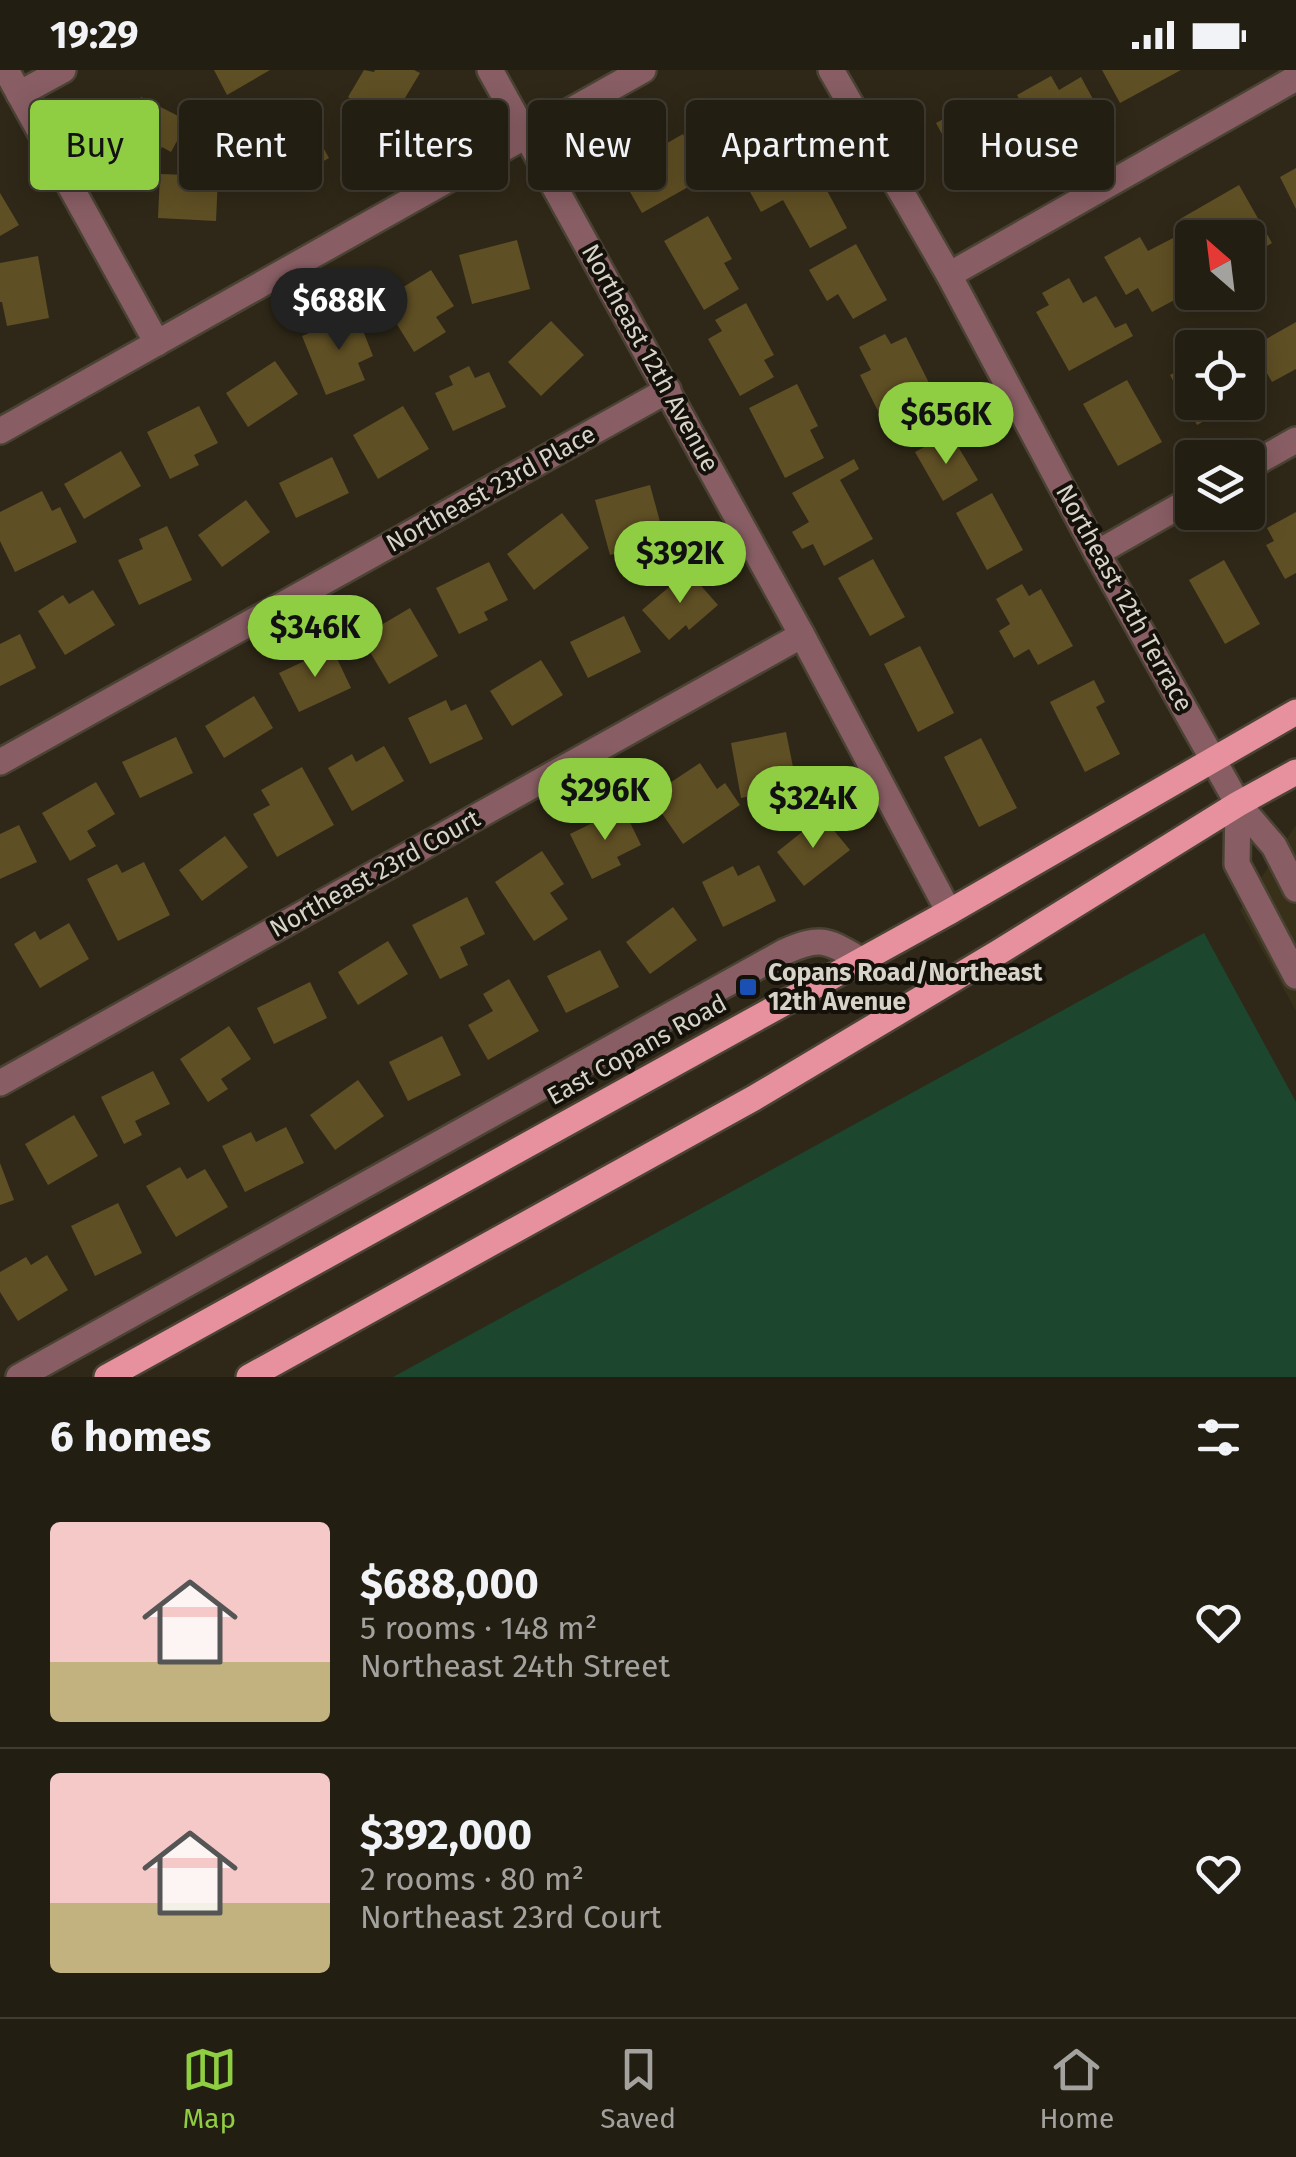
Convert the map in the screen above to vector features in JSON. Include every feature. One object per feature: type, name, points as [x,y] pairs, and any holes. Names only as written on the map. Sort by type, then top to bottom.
[{"type":"main road","name":"East Copans Road","points":[[108,1377],[949,912],[1296,712]]},
{"type":"main road","points":[[250,1377],[754,1098],[1296,772]]},
{"type":"street","points":[[6,70],[157,343]]},
{"type":"street","points":[[19,94],[63,70]]},
{"type":"street","name":"Northeast 12th Avenue","points":[[490,70],[668,390],[949,912]]},
{"type":"street","points":[[0,430],[643,70]]},
{"type":"street","name":"Northeast 12th Terrace","points":[[831,70],[949,274],[1097,553],[1238,804],[1274,846],[1296,889]]},
{"type":"street","points":[[949,274],[1296,78]]},
{"type":"street","name":"Northeast 23rd Place","points":[[0,762],[668,390]]},
{"type":"street","points":[[1265,458],[1296,440]]},
{"type":"street","points":[[1097,553],[1175,509]]},
{"type":"street","name":"Northeast 23rd Court","points":[[0,1084],[802,636]]},
{"type":"street","points":[[1238,804],[1236,864],[1296,976]]},
{"type":"street","points":[[19,1377],[784,952],[822,940],[861,960]]},
{"type":"shaded area","points":[[1296,825],[1296,1011],[1240,910]]},
{"type":"green space","points":[[1204,933],[1296,1102],[1296,1377],[393,1377]]},
{"type":"building","points":[[214,70],[270,70],[227,95]]},
{"type":"building","points":[[364,70],[420,73],[404,100],[348,97]]},
{"type":"building","points":[[1102,70],[1181,70],[1120,103]]},
{"type":"building","points":[[1051,76],[1059,90],[1081,77],[1093,100],[1020,100],[1017,95]]},
{"type":"building","points":[[159,106],[179,116],[179,137],[171,152],[162,147],[159,152]]},
{"type":"building","points":[[944,119],[944,138],[936,123]]},
{"type":"building","points":[[683,134],[686,139],[686,188],[642,213],[629,190],[666,190],[666,144]]},
{"type":"building","points":[[1296,168],[1296,209],[1280,177]]},
{"type":"building","points":[[160,174],[179,175],[179,190],[217,190],[216,221],[158,218]]},
{"type":"building","points":[[1239,185],[1259,220],[1181,220]]},
{"type":"building","points":[[827,190],[847,228],[810,248],[783,200],[761,212],[750,192]]},
{"type":"building","points":[[0,193],[19,225],[0,236]]},
{"type":"building","points":[[708,216],[732,259],[724,263],[739,289],[704,310],[664,241]]},
{"type":"building","points":[[1140,237],[1148,251],[1175,237],[1175,300],[1152,312],[1138,288],[1126,295],[1104,257]]},
{"type":"building","points":[[517,240],[530,289],[472,304],[459,255]]},
{"type":"building","points":[[856,244],[887,300],[853,319],[838,294],[827,301],[809,270]]},
{"type":"building","points":[[38,256],[49,318],[7,326],[0,302],[0,263]]},
{"type":"building","points":[[431,270],[454,306],[436,317],[446,332],[414,352],[382,300]]},
{"type":"building","points":[[1069,278],[1083,303],[1096,296],[1115,328],[1126,323],[1133,336],[1069,371],[1036,312],[1049,305],[1042,293]]},
{"type":"building","points":[[746,303],[774,355],[764,360],[774,377],[740,396],[708,339],[722,331],[715,320]]},
{"type":"building","points":[[356,313],[373,356],[358,363],[365,380],[326,395],[302,336]]},
{"type":"building","points":[[551,321],[584,355],[541,396],[508,362]]},
{"type":"building","points":[[1296,322],[1296,369],[1272,382],[1265,370],[1265,340]]},
{"type":"building","points":[[885,334],[891,344],[906,337],[934,393],[882,419],[860,375],[871,370],[859,347]]},
{"type":"building","points":[[275,361],[298,394],[248,427],[226,393]]},
{"type":"building","points":[[469,366],[475,378],[489,372],[506,407],[453,431],[435,393],[453,385],[449,376]]},
{"type":"building","points":[[1127,380],[1162,442],[1118,466],[1083,404]]},
{"type":"building","points":[[797,384],[818,426],[810,430],[824,458],[785,478],[749,408]]},
{"type":"building","points":[[199,406],[218,443],[194,455],[199,465],[170,479],[147,432]]},
{"type":"building","points":[[403,406],[429,449],[378,479],[353,435]]},
{"type":"building","points":[[950,433],[978,480],[943,501],[915,452]]},
{"type":"building","points":[[121,451],[141,486],[84,519],[64,484]]},
{"type":"building","points":[[332,457],[349,493],[296,518],[279,483]]},
{"type":"building","points":[[854,459],[859,469],[840,480],[873,539],[824,566],[813,544],[802,549],[792,532],[809,522],[792,493]]},
{"type":"building","points":[[650,485],[665,540],[610,555],[595,500]]},
{"type":"building","points":[[42,491],[52,511],[60,507],[77,542],[15,572],[0,541],[0,512]]},
{"type":"building","points":[[992,493],[1023,550],[987,570],[956,513]]},
{"type":"building","points":[[246,500],[270,532],[222,567],[198,535]]},
{"type":"building","points":[[1296,512],[1296,573],[1285,579],[1266,545],[1274,541],[1267,528]]},
{"type":"building","points":[[562,513],[589,548],[534,590],[507,554]]},
{"type":"building","points":[[167,526],[192,580],[139,605],[118,560],[143,549],[139,539]]},
{"type":"building","points":[[873,559],[905,617],[870,636],[838,578]]},
{"type":"building","points":[[1224,560],[1260,624],[1225,644],[1189,580]]},
{"type":"building","points":[[489,562],[508,600],[484,612],[488,620],[459,634],[436,588]]},
{"type":"building","points":[[688,571],[718,605],[689,630],[686,625],[669,640],[642,610]]},
{"type":"building","points":[[1022,584],[1029,596],[1041,589],[1073,646],[1038,665],[1029,649],[1014,658],[999,631],[1010,624],[996,599]]},
{"type":"building","points":[[93,590],[115,625],[65,655],[38,611],[63,595],[69,604]]},
{"type":"building","points":[[410,608],[438,656],[389,684],[361,637]]},
{"type":"building","points":[[624,616],[641,652],[588,678],[570,642]]},
{"type":"building","points":[[20,634],[36,668],[0,686],[0,644]]},
{"type":"building","points":[[920,646],[954,713],[918,732],[884,664]]},
{"type":"building","points":[[332,648],[351,688],[299,712],[279,673]]},
{"type":"building","points":[[541,660],[563,695],[512,726],[490,691]]},
{"type":"building","points":[[1094,680],[1105,702],[1096,707],[1120,754],[1085,772],[1050,702]]},
{"type":"building","points":[[254,696],[273,728],[224,758],[205,726]]},
{"type":"building","points":[[446,700],[451,711],[466,704],[483,739],[430,764],[408,718]]},
{"type":"building","points":[[786,732],[794,772],[768,777],[771,792],[741,798],[731,743]]},
{"type":"building","points":[[176,737],[193,773],[140,798],[122,762]]},
{"type":"building","points":[[981,738],[1017,808],[979,827],[944,757]]},
{"type":"building","points":[[384,746],[404,781],[352,811],[328,768],[352,754],[356,762]]},
{"type":"building","points":[[700,763],[717,789],[725,783],[740,805],[683,844],[650,796]]},
{"type":"building","points":[[302,767],[334,825],[277,857],[253,814],[270,805],[261,790]]},
{"type":"building","points":[[96,782],[115,814],[87,831],[96,846],[70,861],[42,813]]},
{"type":"building","points":[[623,808],[641,845],[617,857],[621,865],[592,879],[570,834]]},
{"type":"building","points":[[822,816],[850,850],[804,886],[777,852]]},
{"type":"building","points":[[19,825],[37,862],[0,879],[0,834]]},
{"type":"building","points":[[225,836],[248,867],[202,901],[179,870]]},
{"type":"building","points":[[542,851],[564,884],[550,893],[568,919],[534,941],[495,882]]},
{"type":"building","points":[[144,862],[170,915],[118,941],[87,879],[117,864],[122,873]]},
{"type":"building","points":[[759,865],[776,901],[723,927],[702,882],[733,866],[738,876]]},
{"type":"building","points":[[467,897],[485,934],[460,947],[468,965],[440,979],[412,925]]},
{"type":"building","points":[[673,907],[697,940],[650,974],[626,942]]},
{"type":"building","points":[[69,923],[89,959],[40,988],[14,944],[35,931],[40,940]]},
{"type":"building","points":[[388,941],[408,974],[358,1005],[338,972]]},
{"type":"building","points":[[600,950],[619,987],[566,1013],[547,976]]},
{"type":"building","points":[[509,979],[539,1031],[488,1060],[468,1025],[493,1011],[483,994]]},
{"type":"building","points":[[310,982],[327,1018],[274,1044],[257,1008]]},
{"type":"building","points":[[229,1026],[251,1059],[221,1079],[228,1089],[208,1102],[180,1059]]},
{"type":"building","points":[[442,1036],[461,1075],[408,1101],[389,1062]]},
{"type":"building","points":[[153,1071],[170,1104],[135,1121],[142,1135],[124,1144],[101,1097]]},
{"type":"building","points":[[358,1080],[384,1116],[335,1150],[310,1115]]},
{"type":"building","points":[[74,1115],[98,1156],[48,1185],[25,1144]]},
{"type":"building","points":[[286,1127],[304,1163],[245,1192],[222,1146],[251,1132],[256,1142]]},
{"type":"building","points":[[0,1163],[14,1200],[0,1205]]},
{"type":"building","points":[[180,1167],[187,1179],[205,1169],[228,1207],[176,1237],[146,1186]]},
{"type":"building","points":[[118,1203],[142,1253],[95,1276],[71,1226]]},
{"type":"building","points":[[47,1255],[68,1290],[18,1321],[0,1292],[0,1272],[26,1257],[31,1265]]},
{"type":"place","name":"Copans Road/Northeast 12th Avenue","points":[[748,987]]}]
